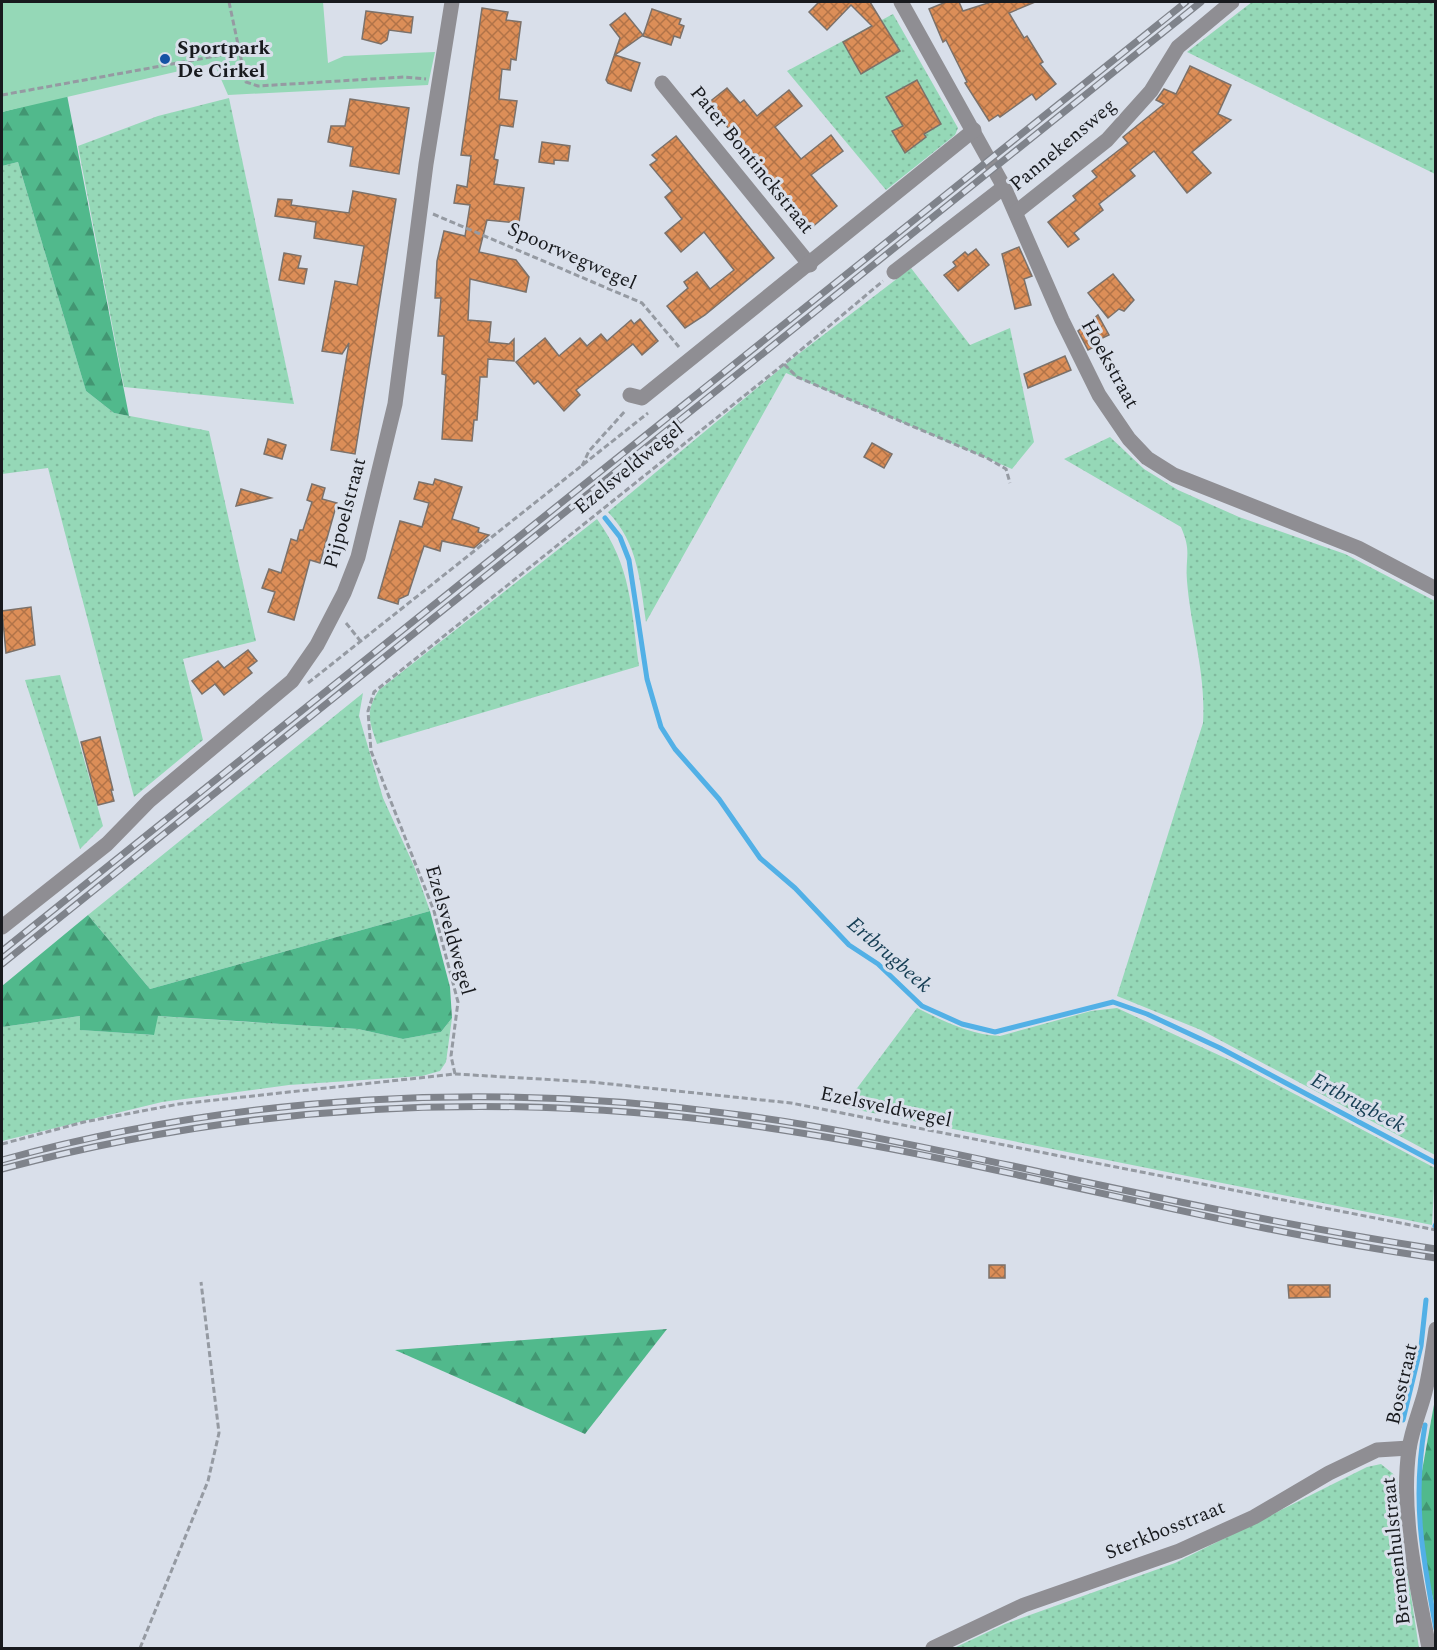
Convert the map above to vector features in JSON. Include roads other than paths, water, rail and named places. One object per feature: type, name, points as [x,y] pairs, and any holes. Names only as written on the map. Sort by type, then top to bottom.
[{"type":"street","name":"Pijpoelstraat","points":[[2,927],[107,843],[149,801],[292,681],[317,645],[335,610],[358,557],[395,404],[420,209],[452,2]]},
{"type":"street","name":"Hoekstraat","points":[[901,2],[1004,187],[1062,320],[1099,395],[1129,439],[1147,458],[1174,475],[1204,489],[1358,548],[1436,589]]},
{"type":"street","name":"Pannekensweg","points":[[1016,212],[1107,140],[1151,91],[1178,48],[1232,2]]},
{"type":"street","name":"Pater Bontinckstraat","points":[[662,83],[810,265]]},
{"type":"street","name":"Pater Bontinckstraat","points":[[634,396],[642,398],[810,265],[974,130]]},
{"type":"street","points":[[894,272],[1004,187]]},
{"type":"street","name":"Bosstraat","points":[[1409,1448],[1429,1373],[1436,1329]]},
{"type":"street","name":"Sterkbosstraat","points":[[933,1648],[1024,1605],[1190,1546],[1254,1517],[1329,1473],[1377,1450],[1409,1448]]},
{"type":"street","name":"Bremenhulstraat","points":[[1409,1448],[1408,1510],[1416,1576],[1429,1648]]},
{"type":"waterway","name":"Ertbrugbeek","points":[[605,518],[620,537],[629,560],[647,679],[661,727],[675,749],[719,799],[760,858],[795,888],[849,945],[878,964],[922,1006],[962,1024],[995,1032],[1113,1002],[1147,1014],[1220,1048],[1436,1163]]},
{"type":"waterway","points":[[1403,1420],[1421,1346],[1426,1300]]},
{"type":"waterway","name":"Ertbrugbeek","points":[[1425,1425],[1419,1478],[1420,1527],[1436,1629]]},
{"type":"railway","points":[[2,951],[1186,2]]},
{"type":"railway","points":[[2,964],[1201,2]]},
{"type":"railway","points":[[2,1160],[92,1138],[184,1120],[276,1108],[368,1100],[461,1097],[554,1098],[647,1104],[809,1125],[1224,1211],[1436,1249]]},
{"type":"railway","points":[[2,1169],[96,1146],[192,1129],[287,1117],[383,1109],[480,1107],[576,1109],[673,1116],[769,1128],[853,1142],[1268,1229],[1436,1258]]},
{"type":"place","name":"Sportpark De Cirkel","points":[[165,59]]}]
